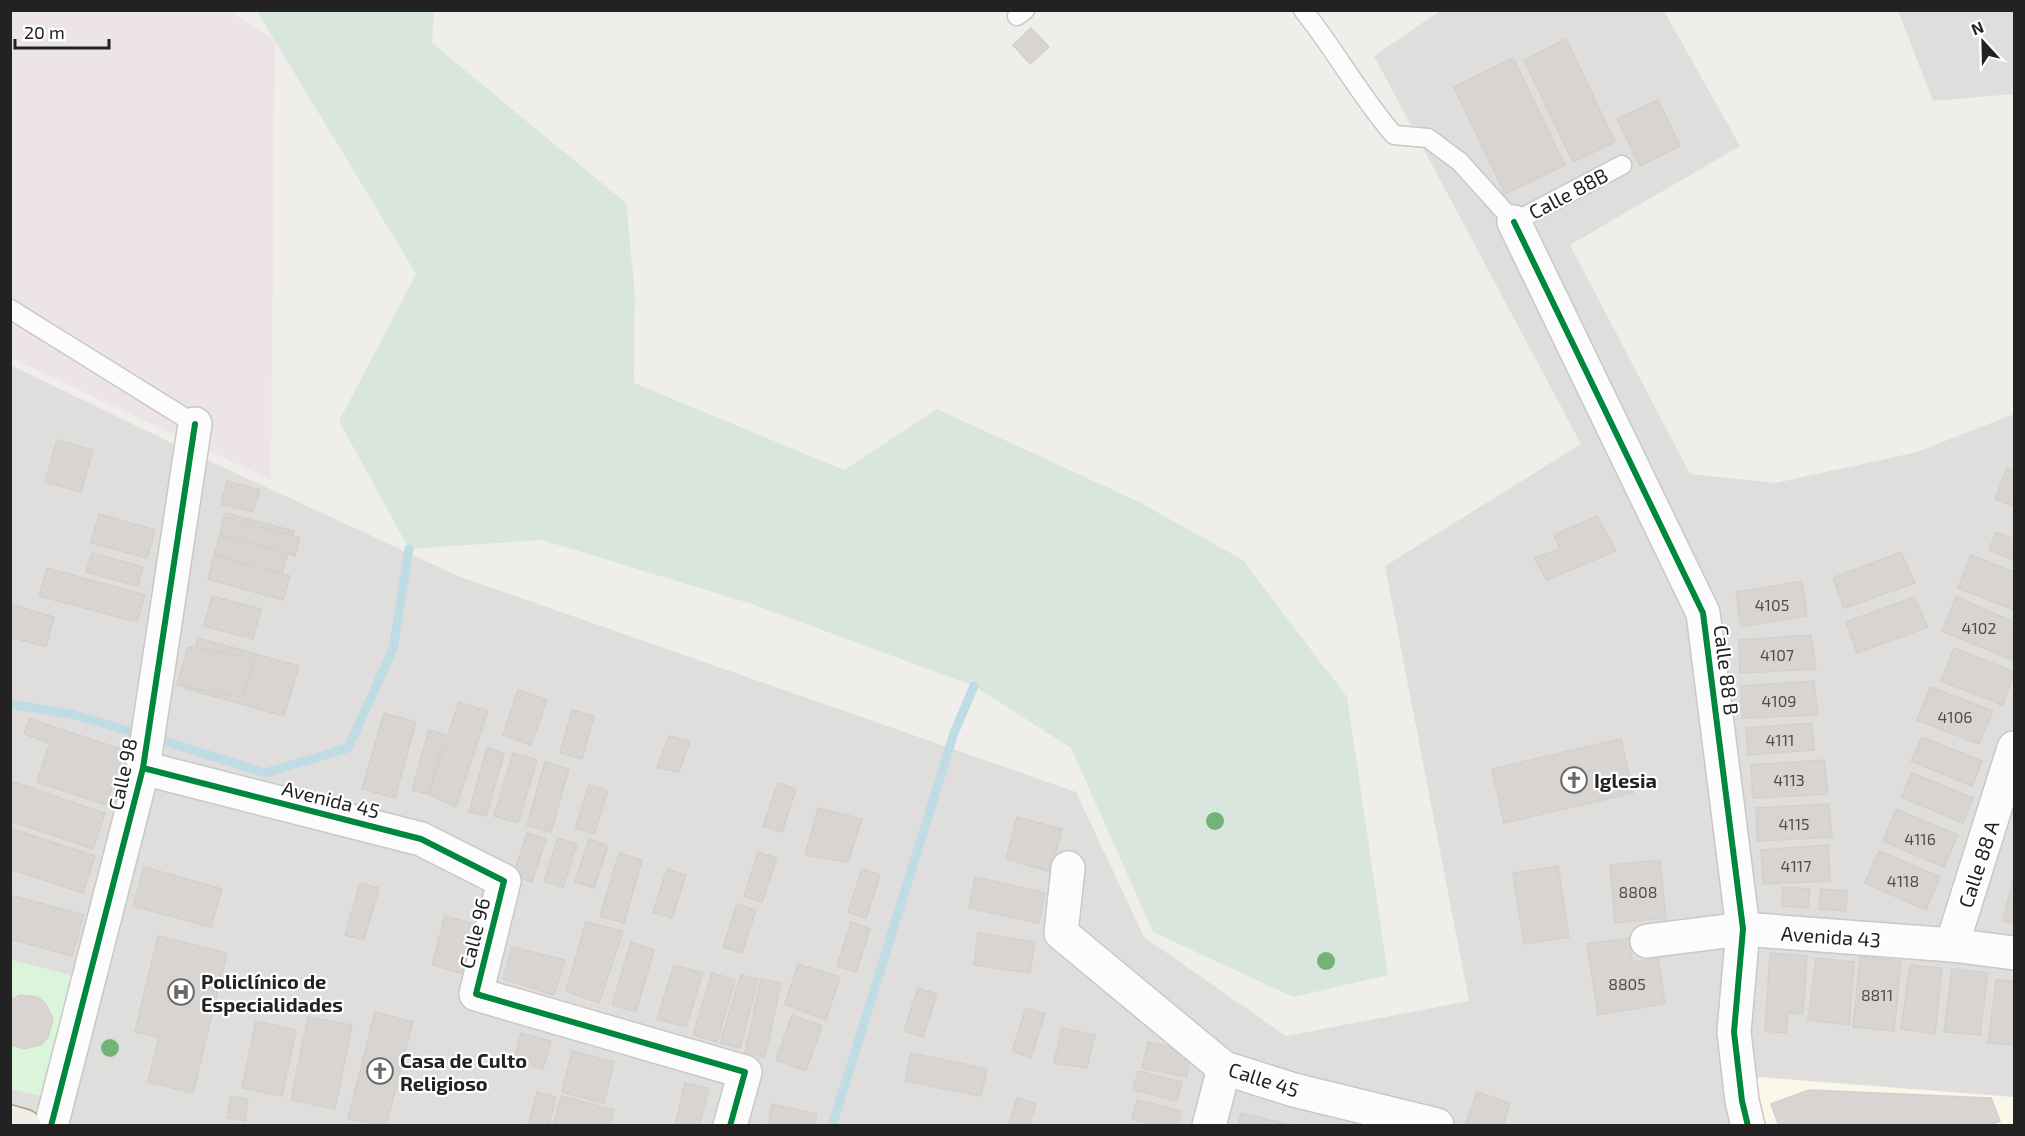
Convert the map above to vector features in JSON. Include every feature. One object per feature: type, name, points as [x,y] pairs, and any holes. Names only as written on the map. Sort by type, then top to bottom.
[{"type":"main road","points":[[10,1122],[24,1125]]},
{"type":"street","name":"Calle 88 B","points":[[1514,222],[1703,613],[1743,929],[1734,1032],[1742,1101],[1748,1125]]},
{"type":"street","name":"Calle 98","points":[[51,1125],[143,768],[195,424]]},
{"type":"street","name":"Calle 88 A","points":[[1952,945],[2014,748]]},
{"type":"street","name":"Avenida 45","points":[[143,768],[421,838],[504,881]]},
{"type":"street","name":"Calle 45","points":[[1068,868],[1061,933],[1224,1068],[1294,1090],[1437,1125]]},
{"type":"street","name":"Calle 96","points":[[504,881],[476,994],[745,1072],[730,1125]]},
{"type":"street","name":"Avenida 43","points":[[1647,941],[1743,929],[1952,945],[2014,953]]},
{"type":"street","points":[[1209,1125],[1224,1068]]},
{"type":"lane","points":[[1303,10],[1333,47],[1376,115],[1394,135],[1428,138],[1460,162],[1514,222]]},
{"type":"lane","name":"Calle 88B","points":[[1514,222],[1622,165]]},
{"type":"lane","points":[[10,309],[195,424]]},
{"type":"shaded area","points":[[11,11],[230,11],[275,40],[271,480],[11,358]]},
{"type":"shaded area","points":[[257,11],[434,11],[432,43],[626,203],[635,294],[634,383],[844,470],[937,409],[1139,502],[1243,560],[1347,697],[1388,975],[1293,997],[1153,932],[1071,748],[974,686],[752,604],[542,540],[409,549],[339,421],[416,274]]},
{"type":"shaded area","points":[[1440,11],[1664,11],[1740,146],[1570,245],[1690,474],[1776,483],[1917,452],[2014,414],[2014,1125],[11,1125],[10,365],[203,458],[458,576],[1076,792],[1144,937],[1286,1036],[1469,1001],[1385,566],[1581,444],[1374,56]]},
{"type":"shaded area","points":[[1898,11],[2014,11],[2014,94],[1933,101]]},
{"type":"shaded area","points":[[1758,1077],[2014,1097],[2014,1125],[1765,1125],[1755,1098]]},
{"type":"green space","points":[[11,960],[79,977],[49,1098],[11,1089]]},
{"type":"building","points":[[1031,28],[1049,47],[1030,64],[1013,45]]},
{"type":"building","points":[[1566,39],[1615,142],[1573,162],[1524,60]]},
{"type":"building","points":[[1513,58],[1565,165],[1505,194],[1454,87]]},
{"type":"building","points":[[1658,100],[1680,146],[1640,166],[1617,119]]},
{"type":"building","points":[[57,440],[93,450],[81,492],[45,482]]},
{"type":"building","points":[[2007,468],[2014,471],[2014,506],[1995,499]]},
{"type":"building","points":[[227,481],[260,490],[253,512],[221,504]]},
{"type":"building","points":[[226,513],[294,531],[291,546],[223,526]]},
{"type":"building","points":[[99,514],[155,530],[147,558],[91,543]]},
{"type":"building","points":[[1597,516],[1616,551],[1547,580],[1534,558],[1560,549],[1554,535]]},
{"type":"building","points":[[224,517],[300,538],[295,556],[220,535]]},
{"type":"building","points":[[1996,532],[2014,539],[2014,560],[1989,550]]},
{"type":"building","points":[[220,535],[288,553],[282,574],[214,555]]},
{"type":"building","points":[[1901,552],[1915,583],[1844,608],[1833,578]]},
{"type":"building","points":[[92,553],[143,567],[138,586],[86,572]]},
{"type":"building","points":[[214,555],[290,576],[283,600],[208,579]]},
{"type":"building","points":[[1971,555],[2014,572],[2014,610],[1958,588]]},
{"type":"building","points":[[47,568],[145,595],[137,622],[39,596]]},
{"type":"building","points":[[1802,581],[1807,616],[1741,627],[1736,592]]},
{"type":"building","points":[[212,596],[261,609],[253,639],[204,626]]},
{"type":"building","points":[[1914,597],[1928,627],[1857,653],[1846,622]]},
{"type":"building","points":[[1956,597],[2014,622],[2012,660],[1942,631]]},
{"type":"building","points":[[10,604],[54,617],[46,647],[10,637]]},
{"type":"building","points":[[1811,635],[1816,669],[1740,673],[1739,640]]},
{"type":"building","points":[[198,638],[299,666],[284,716],[184,688]]},
{"type":"building","points":[[188,647],[255,658],[242,697],[177,685]]},
{"type":"building","points":[[1954,648],[2014,672],[2003,705],[1941,681]]},
{"type":"building","points":[[1814,681],[1818,715],[1742,718],[1741,686]]},
{"type":"building","points":[[1930,687],[1993,711],[1979,744],[1917,720]]},
{"type":"building","points":[[518,690],[547,700],[531,745],[503,735]]},
{"type":"building","points":[[459,702],[488,711],[456,807],[428,794]]},
{"type":"building","points":[[572,710],[594,716],[582,759],[560,753]]},
{"type":"building","points":[[384,713],[416,722],[395,798],[362,789]]},
{"type":"building","points":[[30,719],[124,750],[106,805],[37,782],[50,743],[24,734]]},
{"type":"building","points":[[1812,723],[1814,750],[1748,755],[1746,728]]},
{"type":"building","points":[[429,730],[445,735],[428,794],[412,790]]},
{"type":"building","points":[[669,736],[690,741],[679,772],[657,768]]},
{"type":"building","points":[[1922,737],[1982,761],[1972,786],[1911,761]]},
{"type":"building","points":[[1621,739],[1633,793],[1504,823],[1492,769]]},
{"type":"building","points":[[487,747],[504,754],[486,816],[469,812]]},
{"type":"building","points":[[513,753],[537,760],[518,823],[494,816]]},
{"type":"building","points":[[1824,760],[1828,794],[1753,798],[1751,765]]},
{"type":"building","points":[[545,762],[569,769],[551,832],[527,825]]},
{"type":"building","points":[[1912,773],[1973,798],[1963,823],[1901,797]]},
{"type":"building","points":[[10,781],[105,813],[93,849],[10,821]]},
{"type":"building","points":[[778,783],[796,789],[782,832],[763,826]]},
{"type":"building","points":[[589,785],[608,791],[594,834],[575,828]]},
{"type":"building","points":[[1829,804],[1832,837],[1757,841],[1756,808]]},
{"type":"building","points":[[818,808],[862,819],[848,862],[805,855]]},
{"type":"building","points":[[1896,809],[1958,835],[1944,867],[1883,841]]},
{"type":"building","points":[[1017,817],[1062,829],[1051,872],[1006,859]]},
{"type":"building","points":[[10,828],[95,856],[83,893],[10,869]]},
{"type":"building","points":[[527,833],[546,839],[532,882],[513,876]]},
{"type":"building","points":[[558,838],[577,844],[563,887],[544,881]]},
{"type":"building","points":[[589,839],[608,846],[594,888],[575,882]]},
{"type":"building","points":[[1828,845],[1830,881],[1763,884],[1761,850]]},
{"type":"building","points":[[1879,851],[1940,877],[1926,910],[1865,883]]},
{"type":"building","points":[[758,852],[777,858],[762,902],[744,896]]},
{"type":"building","points":[[619,853],[642,860],[624,923],[600,916]]},
{"type":"building","points":[[1660,860],[1666,918],[1615,923],[1610,865]]},
{"type":"building","points":[[1558,866],[1569,937],[1524,944],[1513,873]]},
{"type":"building","points":[[144,867],[222,889],[211,927],[133,906]]},
{"type":"building","points":[[667,869],[686,875],[672,918],[653,912]]},
{"type":"building","points":[[862,869],[880,875],[866,918],[848,912]]},
{"type":"building","points":[[975,877],[1045,893],[1039,923],[969,908]]},
{"type":"building","points":[[2014,880],[2014,923],[2003,921]]},
{"type":"building","points":[[360,883],[379,888],[364,940],[345,935]]},
{"type":"building","points":[[1783,887],[1810,889],[1808,908],[1782,906]]},
{"type":"building","points":[[1821,889],[1847,891],[1846,911],[1819,909]]},
{"type":"building","points":[[10,895],[84,915],[72,956],[10,939]]},
{"type":"building","points":[[737,904],[756,910],[742,953],[723,947]]},
{"type":"building","points":[[445,916],[481,926],[467,975],[432,965]]},
{"type":"building","points":[[586,922],[623,931],[599,1003],[566,991]]},
{"type":"building","points":[[851,922],[870,929],[856,972],[837,966]]},
{"type":"building","points":[[978,933],[1035,942],[1030,973],[974,965]]},
{"type":"building","name":"Policlínico de Especialidades","points":[[158,936],[227,953],[193,1093],[148,1082],[159,1037],[135,1032]]},
{"type":"building","points":[[1629,938],[1632,962],[1658,958],[1665,1004],[1598,1015],[1587,944]]},
{"type":"building","points":[[631,942],[654,950],[636,1012],[612,1005]]},
{"type":"building","points":[[512,947],[565,960],[554,995],[503,979]]},
{"type":"building","points":[[1770,953],[1807,956],[1803,1014],[1788,1013],[1786,1033],[1765,1031]]},
{"type":"building","points":[[1860,957],[1901,961],[1894,1031],[1853,1027]]},
{"type":"building","points":[[1816,958],[1854,962],[1849,1025],[1808,1020]]},
{"type":"building","points":[[798,964],[840,977],[826,1020],[785,1004]]},
{"type":"building","points":[[674,965],[703,973],[686,1027],[657,1019]]},
{"type":"building","points":[[1910,965],[1942,968],[1935,1034],[1901,1029]]},
{"type":"building","points":[[1952,969],[1988,973],[1980,1035],[1944,1032]]},
{"type":"building","points":[[712,973],[735,980],[717,1042],[693,1035]]},
{"type":"building","points":[[741,975],[758,979],[740,1048],[720,1043]]},
{"type":"building","points":[[761,979],[781,983],[765,1057],[745,1053]]},
{"type":"building","points":[[1996,980],[2014,981],[2014,1045],[1988,1043]]},
{"type":"building","points":[[918,988],[937,994],[923,1037],[904,1031]]},
{"type":"building","points":[[20,995],[37,997],[45,1003],[53,1019],[48,1037],[42,1044],[24,1049],[10,1044],[10,1000]]},
{"type":"building","points":[[1026,1008],[1045,1014],[1031,1058],[1012,1051]]},
{"type":"building","name":"Casa de Culto Religioso","points":[[375,1012],[413,1022],[386,1126],[348,1119]]},
{"type":"building","points":[[792,1015],[822,1026],[806,1071],[776,1060]]},
{"type":"building","points":[[308,1017],[352,1025],[335,1109],[291,1100]]},
{"type":"building","points":[[256,1021],[296,1030],[282,1096],[242,1088]]},
{"type":"building","points":[[1062,1028],[1095,1035],[1087,1068],[1054,1063]]},
{"type":"building","points":[[521,1033],[551,1041],[543,1069],[514,1061]]},
{"type":"building","points":[[1148,1042],[1192,1052],[1186,1077],[1142,1068]]},
{"type":"building","points":[[572,1051],[614,1062],[604,1103],[562,1092]]},
{"type":"building","points":[[911,1053],[987,1069],[981,1096],[905,1081]]},
{"type":"building","points":[[1138,1071],[1182,1082],[1177,1101],[1133,1090]]},
{"type":"building","points":[[685,1083],[709,1088],[699,1126],[675,1126]]},
{"type":"building","points":[[1809,1090],[1991,1098],[2000,1121],[1988,1126],[1779,1126],[1771,1104]]},
{"type":"building","points":[[537,1092],[556,1097],[549,1126],[528,1126]]},
{"type":"building","points":[[1477,1092],[1510,1103],[1503,1126],[1465,1126]]},
{"type":"building","points":[[231,1096],[248,1099],[245,1121],[227,1118]]},
{"type":"building","points":[[561,1096],[614,1110],[610,1126],[553,1126]]},
{"type":"building","points":[[1017,1098],[1036,1104],[1029,1126],[1008,1126]]},
{"type":"building","points":[[1137,1100],[1181,1111],[1177,1126],[1158,1126],[1132,1119]]},
{"type":"building","points":[[772,1104],[817,1114],[814,1126],[768,1126]]},
{"type":"building","points":[[1241,1113],[1295,1126],[1238,1126]]},
{"type":"waterway","points":[[155,738],[265,773],[348,748],[393,649],[409,549]]},
{"type":"waterway","points":[[832,1126],[954,733],[974,686]]},
{"type":"waterway","points":[[10,704],[72,714],[139,734]]},
{"type":"cycle path","points":[[1514,222],[1703,613],[1743,929],[1734,1032],[1742,1101],[1748,1126]]},
{"type":"cycle path","points":[[51,1126],[143,768],[195,424]]},
{"type":"cycle path","points":[[143,768],[421,839],[504,881],[476,994],[745,1072],[730,1126]]},
{"type":"place","name":"Iglesia","points":[[1574,780]]},
{"type":"place","name":"Policlínico de Especialidades","points":[[181,992]]},
{"type":"place","name":"Casa de Culto Religioso","points":[[380,1071]]}]
